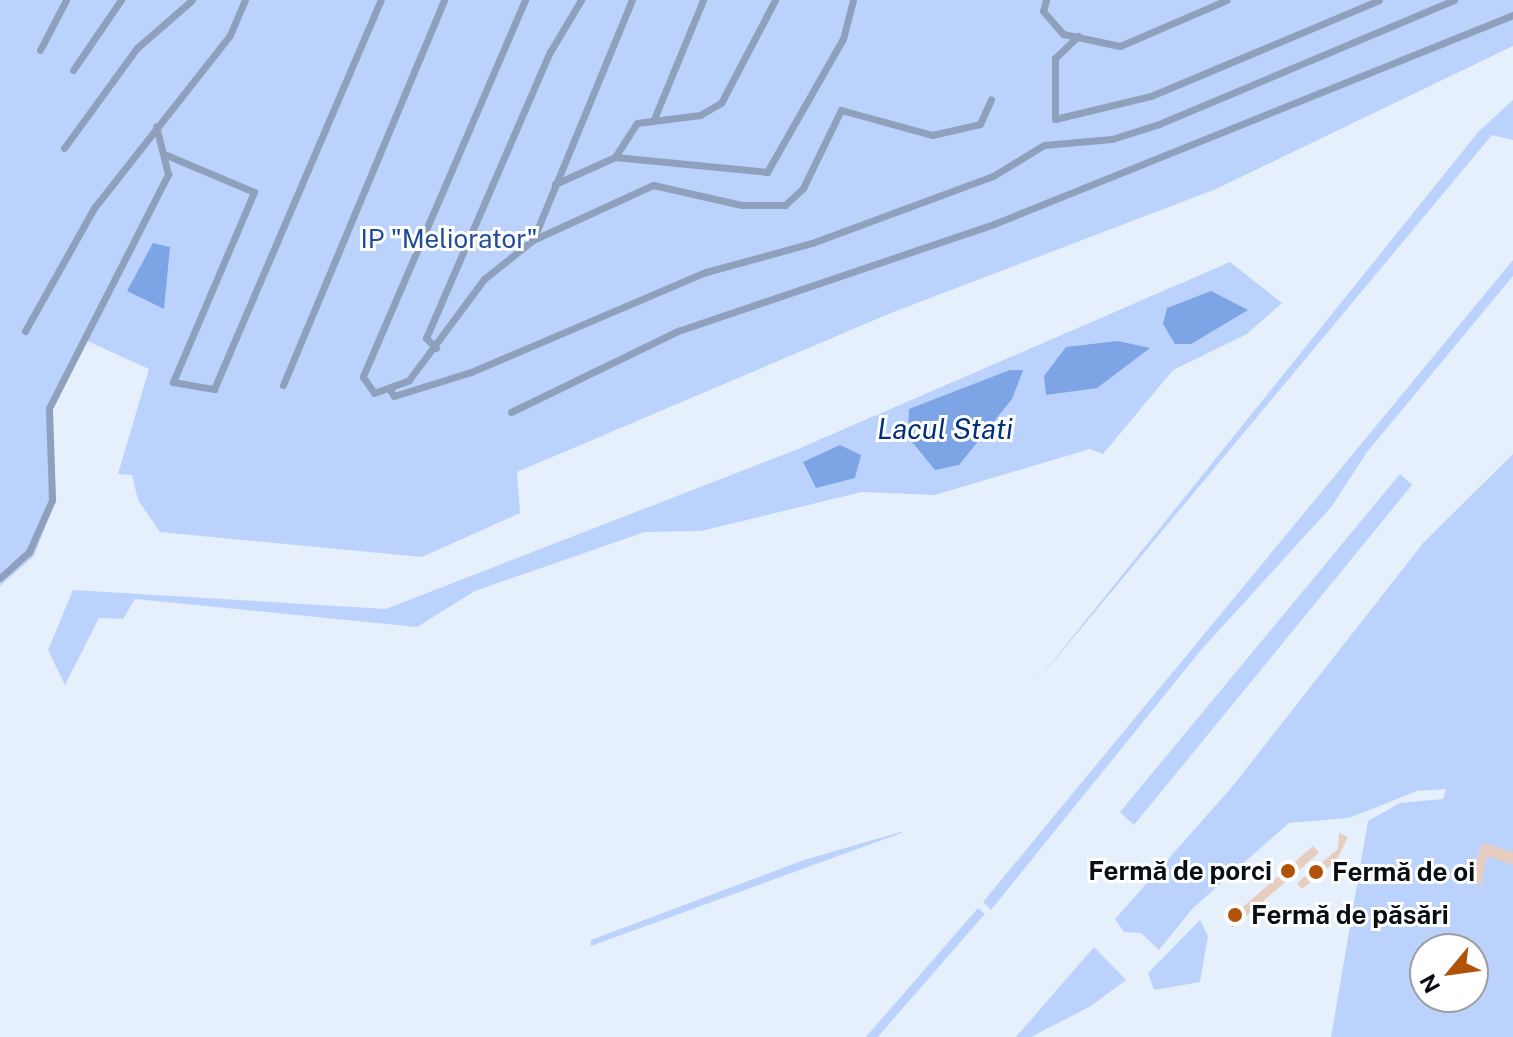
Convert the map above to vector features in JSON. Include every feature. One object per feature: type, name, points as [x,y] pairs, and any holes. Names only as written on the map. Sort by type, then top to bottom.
[{"type":"street","points":[[40,50],[66,0]]},
{"type":"street","points":[[73,70],[121,0]]},
{"type":"street","points":[[64,148],[137,48],[192,0]]},
{"type":"street","points":[[25,331],[94,208],[230,35],[245,0]]},
{"type":"street","points":[[164,154],[254,192],[173,382],[214,389],[381,0]]},
{"type":"street","points":[[283,385],[444,0]]},
{"type":"street","points":[[525,0],[363,377],[374,393],[390,390],[436,348],[484,279],[533,240],[653,185],[742,205],[785,205],[803,188],[841,110],[932,135],[980,124],[991,99]]},
{"type":"street","points":[[436,348],[426,338],[550,52],[581,0]]},
{"type":"street","points":[[533,240],[632,0]]},
{"type":"street","points":[[654,119],[703,0]]},
{"type":"street","points":[[615,157],[630,128],[654,119],[700,115],[729,96],[748,41],[775,0]]},
{"type":"street","points":[[555,184],[615,157],[767,172],[843,39],[853,0]]},
{"type":"street","points":[[1046,0],[1050,26],[1120,46],[1227,0]]},
{"type":"street","points":[[1078,36],[1055,58],[1055,119],[1151,96],[1379,0]]},
{"type":"street","points":[[390,390],[394,396],[471,372],[706,272],[812,243],[993,176],[1044,145],[1112,139],[1159,124],[1454,0]]},
{"type":"street","points":[[511,412],[678,331],[994,224],[1513,15]]},
{"type":"street","points":[[0,578],[29,552],[52,500],[49,408],[165,184],[164,154],[156,126]]},
{"type":"green space","name":"IP \"Meliorator\"","points":[[0,0],[1513,0],[1513,46],[1216,189],[891,313],[517,472],[520,513],[422,557],[160,532],[138,500],[132,475],[118,474],[149,369],[85,340],[52,409],[56,499],[34,556],[0,586]]},
{"type":"green space","points":[[1513,100],[1513,140],[1492,135],[1033,686],[1479,131]]},
{"type":"green space","points":[[1513,260],[1513,276],[1367,452],[1332,506],[1201,650],[991,910],[983,902]]},
{"type":"green space","points":[[1230,262],[1282,303],[1247,334],[1173,370],[1103,454],[1090,449],[935,495],[862,492],[701,531],[645,532],[475,591],[417,627],[135,599],[123,619],[99,618],[65,685],[48,650],[73,590],[386,609],[798,449]]},
{"type":"green space","points":[[1513,454],[1513,1037],[1331,1037],[1368,821],[1400,803],[1443,799],[1446,789],[1417,791],[1349,818],[1289,823],[1193,908],[1159,950],[1141,933],[1124,932],[1115,919],[1232,787],[1424,542]]},
{"type":"green space","points":[[1400,474],[1412,485],[1134,825],[1120,812]]},
{"type":"green space","points":[[904,831],[591,946],[591,940],[804,860]]},
{"type":"green space","points":[[978,908],[985,914],[878,1037],[866,1037]]},
{"type":"green space","points":[[1200,920],[1208,936],[1200,982],[1154,990],[1148,973]]},
{"type":"green space","points":[[1094,947],[1126,980],[1091,1006],[1031,1037],[1016,1037]]},
{"type":"water","points":[[153,243],[170,247],[164,309],[127,291]]},
{"type":"water","points":[[1211,291],[1248,310],[1191,344],[1175,344],[1163,324],[1167,308]]},
{"type":"water","points":[[1118,341],[1150,348],[1097,388],[1046,395],[1044,376],[1066,347]]},
{"type":"water","name":"Lacul Stati","points":[[1010,370],[1023,370],[1012,399],[959,465],[935,470],[908,437],[909,409]]},
{"type":"water","points":[[840,445],[861,455],[855,478],[816,488],[803,462]]},
{"type":"building","name":"Fermă de oi","points":[[1339,833],[1348,837],[1336,861],[1302,889],[1297,883],[1338,849]]},
{"type":"building","points":[[1482,843],[1513,852],[1513,865],[1487,856],[1481,885],[1471,882]]},
{"type":"building","points":[[1313,846],[1319,853],[1233,928],[1227,921]]},
{"type":"place","name":"Fermă de porci","points":[[1288,871]]},
{"type":"place","name":"Fermă de oi","points":[[1316,872]]},
{"type":"place","name":"Fermă de păsări","points":[[1235,915]]}]
